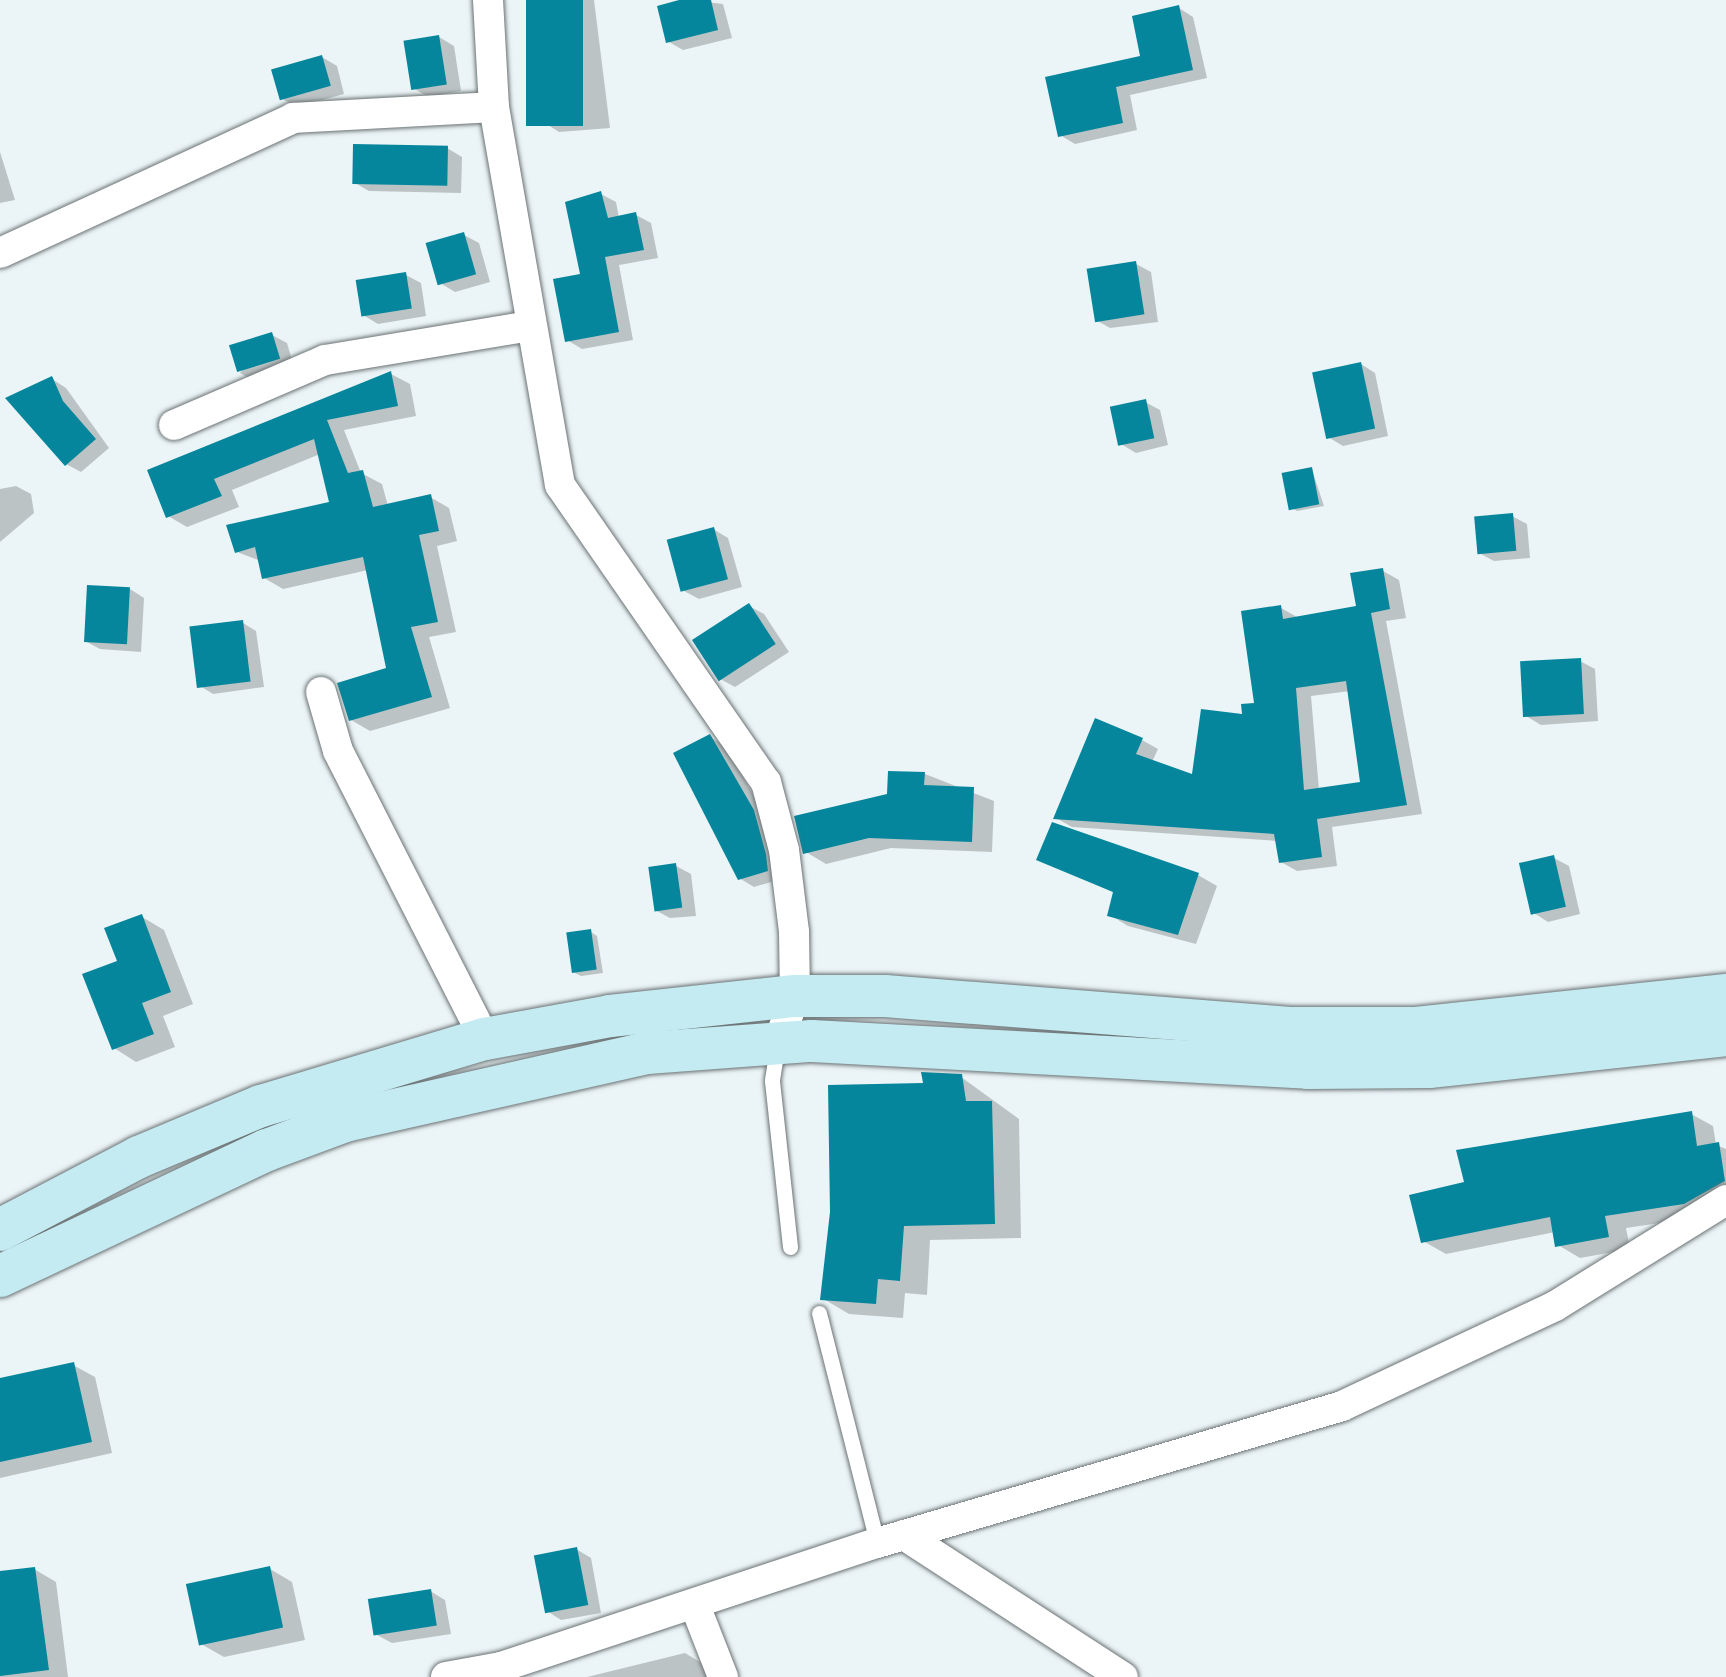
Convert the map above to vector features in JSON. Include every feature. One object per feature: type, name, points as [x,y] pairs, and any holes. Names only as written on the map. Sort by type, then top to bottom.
[{"type":"main road","points":[[0,1230],[139,1158],[261,1106],[485,1039],[610,1016],[796,996],[956,1000],[1293,1028],[1416,1028],[1726,994]]},
{"type":"main road","points":[[0,1276],[236,1164],[345,1121],[578,1064],[778,1043],[953,1044],[1325,1068],[1429,1067],[1726,1035]]},
{"type":"street","points":[[488,0],[494,107],[560,485],[766,782],[784,850],[796,996],[778,1043]]},
{"type":"street","points":[[0,253],[293,118],[494,107]]},
{"type":"street","points":[[174,425],[325,360],[531,326]]},
{"type":"street","points":[[321,692],[338,751],[485,1039]]},
{"type":"street","points":[[446,1677],[502,1667],[696,1608],[891,1539],[1342,1406],[1555,1306],[1726,1200]]},
{"type":"street","points":[[891,1539],[1124,1677]]},
{"type":"street","points":[[696,1608],[723,1677]]},
{"type":"lane","points":[[778,1043],[772,1082],[790,1247]]},
{"type":"lane","points":[[819,1313],[891,1539]]},
{"type":"building","points":[[526,0],[583,0],[583,126],[526,126]]},
{"type":"building","points":[[679,0],[711,0],[718,30],[666,43],[657,6]]},
{"type":"building","points":[[1179,5],[1193,70],[1116,87],[1123,123],[1058,137],[1045,77],[1140,56],[1132,16]]},
{"type":"building","points":[[439,35],[447,84],[411,90],[403,41]]},
{"type":"building","points":[[322,55],[331,86],[280,100],[271,70]]},
{"type":"building","points":[[353,144],[448,146],[447,186],[352,184]]},
{"type":"building","points":[[601,191],[608,218],[636,212],[644,250],[605,257],[619,332],[565,342],[553,279],[580,274],[565,202]]},
{"type":"building","points":[[464,232],[476,274],[438,285],[426,243]]},
{"type":"building","points":[[1136,261],[1144,314],[1095,322],[1087,269]]},
{"type":"building","points":[[406,272],[412,309],[361,317],[356,280]]},
{"type":"building","points":[[272,332],[280,359],[237,372],[229,345]]},
{"type":"building","points":[[1361,362],[1375,429],[1326,439],[1312,372]]},
{"type":"building","points":[[391,371],[398,406],[327,420],[348,473],[363,470],[373,507],[431,494],[439,531],[419,535],[438,622],[411,627],[432,697],[349,721],[337,683],[386,668],[363,557],[262,579],[255,547],[235,553],[226,525],[329,502],[314,439],[214,479],[222,496],[166,518],[147,470]]},
{"type":"building","points":[[52,376],[63,401],[96,439],[65,466],[5,398]]},
{"type":"building","points":[[1146,399],[1154,438],[1118,446],[1110,407]]},
{"type":"building","points":[[1312,467],[1319,504],[1289,510],[1282,473]]},
{"type":"building","points":[[1513,513],[1516,551],[1477,554],[1474,516]]},
{"type":"building","points":[[714,527],[728,579],[681,592],[667,540]]},
{"type":"building","points":[[1383,568],[1390,609],[1371,613],[1407,805],[1317,819],[1322,857],[1279,863],[1274,834],[1053,819],[1095,718],[1143,738],[1136,754],[1192,774],[1201,709],[1242,714],[1241,704],[1254,703],[1241,611],[1281,605],[1283,619],[1356,606],[1350,573]],"holes":[[[1346,681],[1360,782],[1304,790],[1296,688]]]},
{"type":"building","points":[[87,585],[130,587],[127,644],[84,642]]},
{"type":"building","points":[[749,603],[776,644],[719,681],[692,640]]},
{"type":"building","points":[[243,620],[251,682],[197,688],[189,627]]},
{"type":"building","points":[[1581,658],[1584,714],[1523,717],[1520,661]]},
{"type":"building","points":[[710,734],[754,810],[768,871],[738,880],[673,753]]},
{"type":"building","points":[[888,771],[925,772],[924,785],[974,787],[972,842],[869,838],[803,854],[794,816],[887,794]]},
{"type":"building","points":[[1052,822],[1199,873],[1178,935],[1107,916],[1113,892],[1036,860]]},
{"type":"building","points":[[1554,855],[1566,907],[1531,915],[1519,863]]},
{"type":"building","points":[[676,863],[682,908],[655,911],[648,867]]},
{"type":"building","points":[[142,914],[171,992],[142,1003],[154,1034],[112,1050],[82,974],[117,961],[104,928]]},
{"type":"building","points":[[591,929],[597,970],[572,973],[566,932]]},
{"type":"building","points":[[921,1072],[962,1074],[966,1101],[992,1101],[995,1224],[904,1226],[900,1281],[878,1279],[876,1304],[820,1300],[830,1212],[828,1085],[923,1083]]},
{"type":"building","points":[[1692,1111],[1697,1146],[1719,1142],[1725,1181],[1684,1204],[1605,1216],[1609,1237],[1555,1247],[1550,1217],[1421,1243],[1409,1195],[1464,1182],[1456,1150]]},
{"type":"building","points":[[74,1362],[92,1442],[0,1462],[0,1378]]},
{"type":"building","points":[[577,1547],[588,1605],[545,1613],[534,1555]]},
{"type":"building","points":[[270,1566],[283,1628],[199,1646],[186,1584]]},
{"type":"building","points":[[35,1567],[49,1670],[0,1676],[0,1571]]},
{"type":"building","points":[[431,1589],[437,1626],[374,1636],[368,1599]]}]
